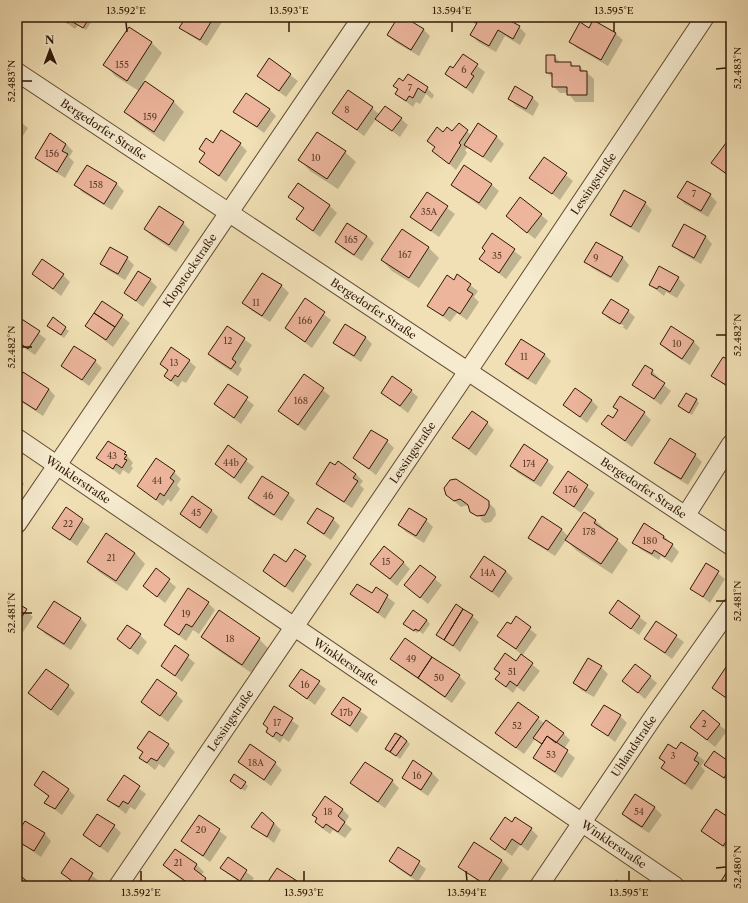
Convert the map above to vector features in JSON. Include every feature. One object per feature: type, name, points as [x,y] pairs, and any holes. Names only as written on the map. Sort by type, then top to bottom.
[{"type":"street","name":"Klopstockstraße","points":[[17,524],[227,213],[362,17]]},
{"type":"street","name":"Lessingstraße","points":[[118,886],[468,371],[705,17]]},
{"type":"street","name":"Bergedorfer Straße","points":[[17,72],[227,213],[731,546]]},
{"type":"street","name":"Winklerstraße","points":[[17,438],[675,886]]},
{"type":"street","points":[[686,516],[731,444]]},
{"type":"street","name":"Uhlandstraße","points":[[539,886],[731,607]]},
{"type":"building","points":[[59,17],[72,17],[68,23]]},
{"type":"building","points":[[73,17],[90,17],[83,28],[71,21]]},
{"type":"building","points":[[186,17],[214,17],[200,40],[179,28]]},
{"type":"building","points":[[398,17],[404,17],[424,29],[411,50],[387,35]]},
{"type":"building","points":[[470,17],[503,17],[520,26],[513,39],[498,30],[489,46],[470,35],[477,23],[469,19]]},
{"type":"building","points":[[593,20],[616,33],[601,60],[569,42],[580,22],[589,28]]},
{"type":"building","points":[[129,27],[152,42],[127,81],[103,65]]},
{"type":"building","points":[[463,54],[478,64],[471,74],[474,76],[466,88],[445,74],[450,66],[453,68]]},
{"type":"building","points":[[546,55],[555,55],[555,62],[571,62],[571,66],[580,66],[580,71],[587,71],[587,95],[567,95],[567,87],[552,87],[552,73],[546,73]]},
{"type":"building","points":[[269,58],[291,74],[279,91],[257,76]]},
{"type":"building","points":[[408,74],[428,87],[425,93],[418,88],[413,98],[409,96],[406,101],[395,94],[398,89],[393,86],[399,78],[403,81]]},
{"type":"building","points":[[145,81],[174,101],[154,132],[124,112]]},
{"type":"building","points":[[515,86],[533,97],[526,109],[508,99]]},
{"type":"building","points":[[348,90],[373,107],[357,130],[332,113]]},
{"type":"building","points":[[246,93],[270,109],[257,127],[233,112]]},
{"type":"building","points":[[385,106],[402,118],[392,131],[375,119]]},
{"type":"building","points":[[17,117],[22,121],[17,128]]},
{"type":"building","points":[[459,123],[468,130],[459,143],[461,145],[449,164],[432,151],[435,147],[427,141],[437,127],[443,132],[447,127],[452,131]]},
{"type":"building","points":[[478,123],[497,136],[483,157],[464,145]]},
{"type":"building","points":[[221,130],[241,143],[219,176],[199,162],[205,153],[199,149],[206,138],[213,143]]},
{"type":"building","points":[[317,132],[346,151],[327,179],[298,160]]},
{"type":"building","points":[[50,133],[66,144],[62,151],[68,154],[57,172],[35,158]]},
{"type":"building","points":[[726,143],[731,147],[731,177],[711,163]]},
{"type":"building","points":[[544,157],[567,173],[552,194],[529,178]]},
{"type":"building","points":[[87,165],[117,183],[104,204],[74,185]]},
{"type":"building","points":[[464,165],[492,184],[479,203],[451,185]]},
{"type":"building","points":[[687,181],[711,194],[701,211],[677,197]]},
{"type":"building","points":[[298,183],[330,205],[313,231],[296,219],[304,208],[288,197]]},
{"type":"building","points":[[624,190],[646,202],[631,227],[610,215]]},
{"type":"building","points":[[427,192],[448,206],[431,231],[410,217]]},
{"type":"building","points":[[520,197],[542,214],[527,233],[506,216]]},
{"type":"building","points":[[159,206],[184,222],[169,245],[144,229]]},
{"type":"building","points":[[347,223],[367,236],[354,255],[335,242]]},
{"type":"building","points":[[684,224],[706,236],[694,258],[672,246]]},
{"type":"building","points":[[402,229],[429,247],[409,278],[381,260]]},
{"type":"building","points":[[492,233],[515,249],[499,273],[479,259],[485,251],[482,248]]},
{"type":"building","points":[[596,242],[623,257],[611,277],[584,262]]},
{"type":"building","points":[[110,247],[128,257],[118,274],[100,264]]},
{"type":"building","points":[[42,259],[64,274],[53,289],[32,274]]},
{"type":"building","points":[[659,266],[679,277],[670,292],[659,286],[657,289],[649,285]]},
{"type":"building","points":[[138,271],[151,279],[136,301],[124,293]]},
{"type":"building","points":[[262,273],[282,285],[262,316],[242,303]]},
{"type":"building","points":[[457,274],[471,284],[467,290],[473,294],[460,314],[449,307],[443,316],[427,306],[447,275],[454,280]]},
{"type":"building","points":[[305,298],[325,312],[305,342],[285,328]]},
{"type":"building","points":[[611,299],[629,310],[620,324],[602,313]]},
{"type":"building","points":[[102,301],[123,315],[115,327],[94,313]]},
{"type":"building","points":[[94,313],[115,327],[106,340],[85,326]]},
{"type":"building","points":[[17,316],[40,331],[28,349],[17,341]]},
{"type":"building","points":[[53,317],[66,327],[61,335],[47,326]]},
{"type":"building","points":[[345,324],[366,337],[354,356],[333,343]]},
{"type":"building","points":[[227,326],[245,338],[232,359],[236,362],[231,369],[208,354]]},
{"type":"building","points":[[671,326],[694,341],[682,359],[660,344]]},
{"type":"building","points":[[521,339],[545,354],[528,379],[505,364]]},
{"type":"building","points":[[74,346],[96,360],[82,380],[61,366]]},
{"type":"building","points":[[171,347],[190,360],[178,377],[175,375],[171,381],[164,376],[168,370],[160,364]]},
{"type":"building","points":[[723,357],[731,361],[731,388],[711,376]]},
{"type":"building","points":[[645,365],[653,370],[651,374],[665,383],[654,399],[632,385]]},
{"type":"building","points":[[23,372],[49,389],[36,410],[17,398],[17,382]]},
{"type":"building","points":[[304,374],[324,388],[298,425],[278,411]]},
{"type":"building","points":[[392,376],[412,390],[400,406],[381,393]]},
{"type":"building","points":[[228,384],[248,397],[234,418],[214,404]]},
{"type":"building","points":[[575,388],[592,400],[580,417],[563,405]]},
{"type":"building","points":[[686,393],[697,399],[689,413],[678,406]]},
{"type":"building","points":[[620,396],[645,412],[625,441],[601,424],[608,415],[613,418],[618,410],[613,407]]},
{"type":"building","points":[[472,411],[488,422],[469,449],[452,438]]},
{"type":"building","points":[[371,430],[388,440],[369,469],[353,458]]},
{"type":"building","points":[[670,438],[696,454],[681,479],[654,463]]},
{"type":"building","points":[[108,441],[126,452],[124,454],[127,455],[124,459],[127,460],[122,468],[116,464],[113,469],[96,458]]},
{"type":"building","points":[[524,444],[548,460],[534,481],[510,466]]},
{"type":"building","points":[[228,445],[247,459],[234,478],[215,464]]},
{"type":"building","points":[[156,458],[175,471],[170,478],[174,481],[164,496],[160,493],[156,500],[137,486]]},
{"type":"building","points":[[338,461],[356,474],[353,478],[358,481],[344,502],[316,484],[330,462],[335,465]]},
{"type":"building","points":[[568,471],[588,485],[574,507],[553,493]]},
{"type":"building","points":[[262,476],[289,493],[274,515],[248,498]]},
{"type":"building","points":[[456,479],[489,501],[489,507],[485,515],[477,516],[470,512],[468,505],[460,499],[454,501],[446,495],[444,488],[450,480]]},
{"type":"building","points":[[192,496],[212,510],[200,528],[180,514]]},
{"type":"building","points":[[66,507],[83,519],[70,540],[52,528]]},
{"type":"building","points":[[317,508],[334,518],[324,534],[307,523]]},
{"type":"building","points":[[409,508],[427,519],[416,536],[398,525]]},
{"type":"building","points":[[584,512],[596,520],[594,523],[618,539],[601,564],[565,540]]},
{"type":"building","points":[[542,516],[562,529],[548,550],[528,538]]},
{"type":"building","points":[[644,523],[664,536],[663,538],[673,544],[665,557],[654,550],[652,554],[632,543]]},
{"type":"building","points":[[106,533],[135,553],[116,581],[87,562]]},
{"type":"building","points":[[384,546],[404,562],[390,579],[370,564]]},
{"type":"building","points":[[295,549],[306,556],[285,587],[263,571],[274,554],[286,562]]},
{"type":"building","points":[[484,556],[506,571],[492,592],[470,577]]},
{"type":"building","points":[[706,563],[719,571],[703,597],[690,589]]},
{"type":"building","points":[[420,565],[436,577],[420,598],[404,585]]},
{"type":"building","points":[[156,568],[170,579],[157,597],[143,586]]},
{"type":"building","points":[[357,584],[372,593],[376,587],[388,595],[378,613],[350,594]]},
{"type":"building","points":[[188,588],[209,602],[192,627],[186,624],[179,635],[164,625]]},
{"type":"building","points":[[618,600],[640,616],[631,629],[609,613]]},
{"type":"building","points":[[54,601],[81,618],[64,644],[37,627]]},
{"type":"building","points":[[17,603],[27,609],[17,624]]},
{"type":"building","points":[[456,604],[463,609],[444,640],[436,635]]},
{"type":"building","points":[[463,609],[473,615],[453,646],[444,640]]},
{"type":"building","points":[[219,610],[260,638],[242,665],[201,637]]},
{"type":"building","points":[[413,610],[427,620],[419,631],[415,629],[414,631],[403,624]]},
{"type":"building","points":[[516,616],[531,627],[516,649],[497,636],[507,622],[511,624]]},
{"type":"building","points":[[656,621],[677,635],[665,653],[644,639]]},
{"type":"building","points":[[127,625],[141,634],[130,649],[117,639]]},
{"type":"building","points":[[405,638],[432,657],[418,678],[390,659]]},
{"type":"building","points":[[175,645],[189,655],[175,676],[161,666]]},
{"type":"building","points":[[505,653],[516,661],[521,654],[533,663],[517,686],[510,681],[506,687],[495,679],[500,673],[494,669]]},
{"type":"building","points":[[432,657],[460,675],[445,697],[418,678]]},
{"type":"building","points":[[588,658],[602,666],[586,691],[573,683]]},
{"type":"building","points":[[635,664],[651,676],[638,693],[622,681]]},
{"type":"building","points":[[728,664],[731,666],[731,697],[729,700],[712,688]]},
{"type":"building","points":[[46,669],[69,685],[51,710],[28,693]]},
{"type":"building","points":[[301,669],[320,681],[307,699],[289,686]]},
{"type":"building","points":[[157,679],[177,693],[160,716],[141,702]]},
{"type":"building","points":[[343,697],[361,709],[350,726],[331,714]]},
{"type":"building","points":[[518,702],[539,717],[516,748],[495,733]]},
{"type":"building","points":[[604,705],[621,715],[608,736],[591,725]]},
{"type":"building","points":[[274,706],[293,718],[282,736],[276,732],[273,737],[266,732],[268,728],[263,724]]},
{"type":"building","points":[[703,710],[720,724],[707,740],[690,727]]},
{"type":"building","points":[[546,720],[564,733],[556,743],[547,736],[542,744],[533,738]]},
{"type":"building","points":[[149,731],[169,744],[157,761],[151,758],[147,763],[139,758],[143,752],[137,748]]},
{"type":"building","points":[[395,733],[401,736],[390,752],[385,749]]},
{"type":"building","points":[[401,736],[407,741],[396,756],[390,752]]},
{"type":"building","points":[[547,736],[568,750],[555,772],[533,758]]},
{"type":"building","points":[[681,742],[698,753],[694,760],[699,763],[685,784],[661,768],[665,762],[659,758],[668,744],[676,749]]},
{"type":"building","points":[[250,744],[276,762],[264,780],[238,762]]},
{"type":"building","points":[[714,751],[731,763],[731,767],[724,778],[704,765]]},
{"type":"building","points":[[413,760],[432,773],[421,790],[402,778]]},
{"type":"building","points":[[365,762],[393,780],[378,802],[350,783]]},
{"type":"building","points":[[43,771],[69,789],[55,809],[44,803],[49,796],[34,785]]},
{"type":"building","points":[[234,774],[246,782],[241,789],[230,781]]},
{"type":"building","points":[[124,775],[140,786],[128,804],[123,801],[119,807],[107,800]]},
{"type":"building","points":[[635,794],[655,807],[642,827],[622,814]]},
{"type":"building","points":[[325,796],[343,809],[338,816],[345,822],[338,832],[326,824],[323,828],[315,822],[317,818],[312,815]]},
{"type":"building","points":[[716,809],[731,819],[731,835],[723,846],[701,831]]},
{"type":"building","points":[[262,812],[274,823],[267,837],[251,827]]},
{"type":"building","points":[[97,814],[115,825],[100,847],[83,835]]},
{"type":"building","points":[[199,815],[220,829],[203,856],[181,841]]},
{"type":"building","points":[[505,817],[512,822],[515,817],[532,828],[521,845],[512,839],[505,850],[490,839]]},
{"type":"building","points":[[25,821],[45,833],[34,851],[17,841],[17,833]]},
{"type":"building","points":[[474,842],[502,860],[486,885],[458,867]]},
{"type":"building","points":[[398,847],[420,861],[411,876],[389,861]]},
{"type":"building","points":[[175,849],[197,864],[194,869],[206,878],[201,886],[192,886],[163,865]]},
{"type":"building","points":[[228,857],[247,870],[240,881],[220,868]]},
{"type":"building","points":[[71,858],[93,873],[85,886],[79,886],[61,873]]},
{"type":"building","points":[[731,865],[731,886],[718,886]]},
{"type":"building","points":[[277,868],[297,881],[294,886],[265,886]]},
{"type":"building","points":[[17,873],[28,882],[24,886],[17,886]]},
{"type":"building","points":[[616,880],[625,886],[612,886]]}]
